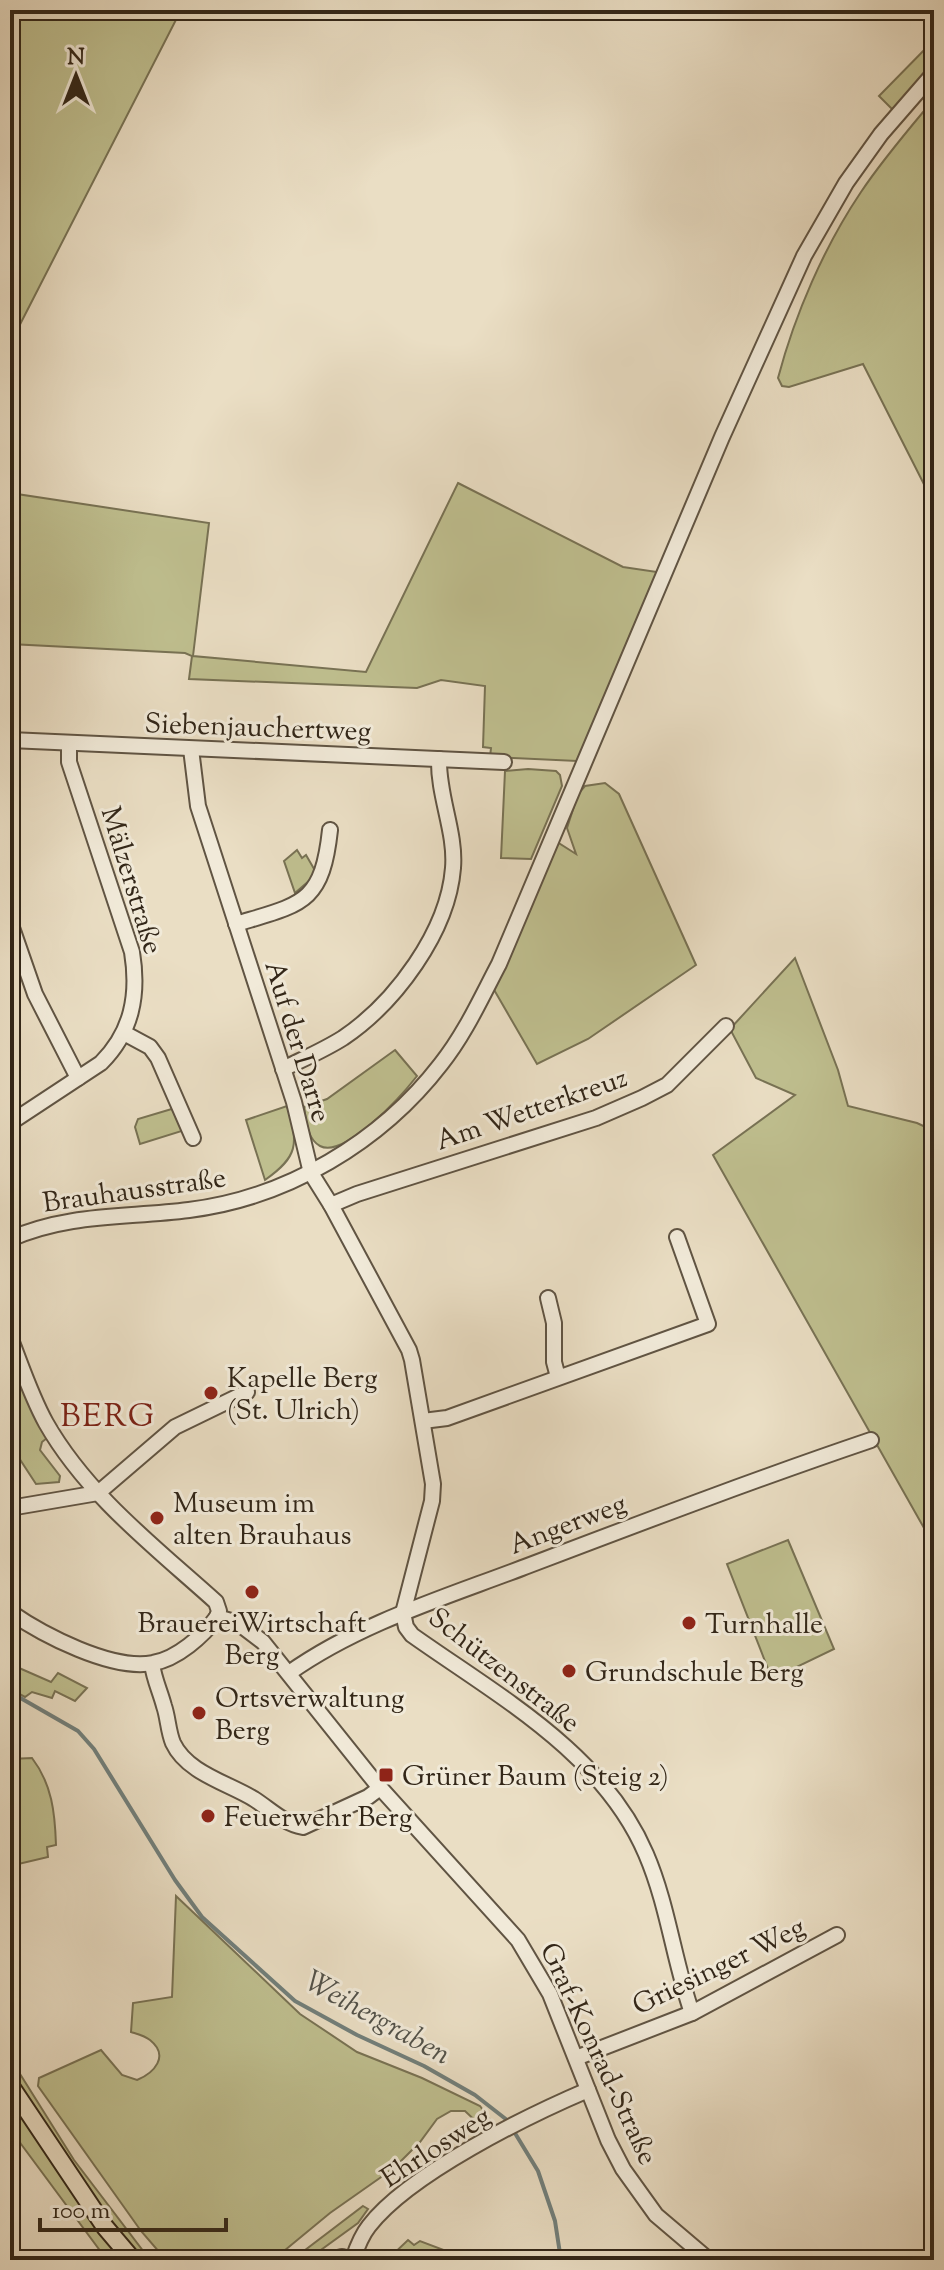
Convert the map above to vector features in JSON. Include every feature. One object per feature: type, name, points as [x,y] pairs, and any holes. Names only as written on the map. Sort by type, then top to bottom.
[{"type":"main road","points":[[10,2085],[105,2227],[133,2260]]},
{"type":"street","name":"Brauhausstraße","points":[[10,1239],[61,1221],[192,1210],[268,1192],[311,1173],[393,1115],[441,1064],[471,1018],[499,964],[722,437],[804,256],[846,183],[881,134],[934,73]]},
{"type":"street","name":"Siebenjauchertweg","points":[[10,740],[504,762]]},
{"type":"street","name":"Mälzerstraße","points":[[10,1123],[101,1063],[124,1033],[135,999],[132,952],[69,762],[69,743]]},
{"type":"street","name":"Auf der Darre","points":[[191,749],[198,806],[283,1069],[311,1173]]},
{"type":"street","points":[[283,1069],[345,1037],[405,979],[425,949],[442,914],[453,866],[439,759]]},
{"type":"street","points":[[236,924],[294,905],[313,891],[325,870],[330,830]]},
{"type":"street","points":[[10,922],[35,994],[78,1078]]},
{"type":"street","name":"Am Wetterkreuz","points":[[331,1205],[596,1118],[642,1098],[667,1085],[726,1026]]},
{"type":"street","points":[[124,1033],[150,1047],[158,1058],[193,1138]]},
{"type":"street","name":"Schützenstraße","points":[[311,1173],[409,1350],[432,1472],[432,1501],[403,1613],[406,1627],[412,1635],[558,1740],[593,1773],[617,1802],[639,1840],[655,1879],[692,2013]]},
{"type":"street","points":[[423,1421],[447,1418],[708,1324],[677,1237]]},
{"type":"street","points":[[548,1298],[554,1323],[554,1362],[558,1377]]},
{"type":"street","points":[[10,1337],[45,1421],[69,1459],[98,1493],[216,1602],[219,1611],[217,1617],[176,1654],[152,1664],[130,1663],[88,1652],[57,1640],[10,1612]]},
{"type":"street","points":[[10,1508],[98,1493],[175,1427],[247,1392]]},
{"type":"street","name":"Angerweg","points":[[289,1673],[403,1613],[745,1483],[871,1440]]},
{"type":"street","name":"Graf-Konrad-Straße","points":[[217,1617],[238,1623],[254,1633],[380,1788],[518,1940],[550,1994],[608,2140],[642,2198],[676,2233],[709,2260]]},
{"type":"street","points":[[152,1664],[173,1743],[184,1758],[280,1818],[303,1827],[368,1797],[380,1788]]},
{"type":"street","name":"Griesinger Weg","points":[[576,2058],[692,2013],[837,1935]]},
{"type":"street","name":"Ehrlosweg","points":[[330,2260],[342,2257],[354,2260],[368,2227],[387,2207],[434,2173],[523,2122],[588,2090]]},
{"type":"green space","points":[[10,10],[181,10],[10,344]]},
{"type":"green space","points":[[934,40],[934,62],[893,110],[879,96]]},
{"type":"green space","points":[[934,99],[934,504],[863,364],[789,387],[782,386],[778,378],[802,306],[835,235],[869,180]]},
{"type":"green space","points":[[458,483],[623,567],[657,572],[577,761],[490,757],[491,748],[483,747],[485,686],[441,680],[417,688],[189,679],[192,656],[185,653],[10,644],[10,493],[209,523],[193,656],[366,672]]},
{"type":"green space","points":[[505,771],[556,771],[562,786],[531,859],[501,858]]},
{"type":"green space","points":[[605,783],[619,794],[696,965],[588,1039],[537,1064],[493,988],[557,842],[576,854],[567,828],[578,794],[585,786]]},
{"type":"green space","points":[[297,850],[302,858],[306,855],[317,874],[295,893],[284,861]]},
{"type":"green space","points":[[795,958],[838,1070],[848,1106],[917,1123],[934,1131],[934,1527],[924,1528],[713,1155],[795,1095],[756,1078],[730,1029]]},
{"type":"green space","points":[[395,1050],[417,1076],[410,1085],[373,1123],[344,1143],[331,1147],[316,1143],[308,1129],[304,1107],[327,1099]]},
{"type":"green space","points":[[287,1106],[293,1130],[293,1149],[284,1164],[265,1180],[246,1120]]},
{"type":"green space","points":[[175,1108],[185,1130],[140,1144],[135,1127],[138,1119]]},
{"type":"green space","points":[[10,1359],[47,1438],[40,1450],[60,1476],[59,1482],[36,1484],[17,1455],[10,1463]]},
{"type":"green space","points":[[788,1540],[834,1649],[772,1679],[727,1564]]},
{"type":"green space","points":[[10,1664],[51,1682],[58,1673],[87,1688],[75,1701],[55,1691],[52,1698],[32,1692],[25,1697],[10,1689]]},
{"type":"green space","points":[[32,1758],[44,1778],[51,1799],[56,1845],[47,1847],[48,1857],[10,1866],[10,1759]]},
{"type":"green space","points":[[176,1896],[300,2014],[357,2052],[480,2106],[494,2125],[482,2127],[465,2111],[451,2111],[437,2119],[394,2168],[330,2213],[273,2260],[166,2260],[141,2231],[38,2086],[39,2078],[101,2050],[122,2075],[137,2080],[154,2068],[159,2058],[156,2046],[131,2032],[133,2003],[172,1997]]},
{"type":"green space","points":[[10,2058],[74,2160],[150,2260],[143,2260],[98,2204],[10,2070]]},
{"type":"green space","points":[[10,2100],[91,2221],[122,2260],[107,2260],[21,2144],[10,2127]]},
{"type":"green space","points":[[363,2206],[368,2209],[358,2223],[307,2260],[292,2260]]},
{"type":"green space","points":[[408,2240],[414,2245],[420,2241],[470,2260],[387,2260]]},
{"type":"waterway","name":"Weihergraben","points":[[10,1692],[78,1731],[94,1749],[175,1880],[202,1917],[295,2001],[357,2035],[424,2066],[475,2095],[507,2120],[538,2171],[555,2221],[561,2260]]},
{"type":"place","name":"Kapelle Berg (St. Ulrich)","points":[[211,1393]]},
{"type":"place","name":"Museum im alten Brauhaus","points":[[157,1518]]},
{"type":"place","name":"BrauereiWirtschaft Berg","points":[[252,1592]]},
{"type":"place","name":"Turnhalle","points":[[689,1623]]},
{"type":"place","name":"Grundschule Berg","points":[[569,1671]]},
{"type":"place","name":"Ortsverwaltung Berg","points":[[199,1713]]},
{"type":"place","name":"Grüner Baum (Steig 2)","points":[[386,1775]]},
{"type":"place","name":"Feuerwehr Berg","points":[[208,1816]]},
{"type":"district","name":"BERG","points":[[108,1415]]}]
